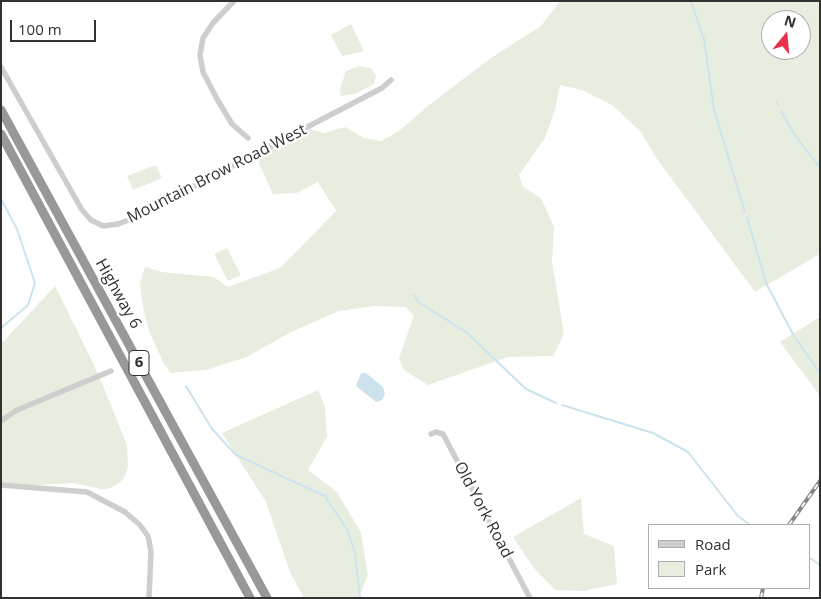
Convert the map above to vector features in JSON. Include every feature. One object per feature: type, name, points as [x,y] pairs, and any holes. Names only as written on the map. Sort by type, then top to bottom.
[{"type":"highway","name":"Highway 6","points":[[1,110],[267,598]]},
{"type":"highway","name":"Highway 6","points":[[3,138],[250,598]]},
{"type":"street","points":[[234,1],[213,23],[203,38],[200,55],[203,72],[217,99],[232,124],[248,138]]},
{"type":"street","name":"Mountain Brow Road West","points":[[1,67],[82,210],[91,220],[103,226],[118,224],[131,219],[374,93],[391,80]]},
{"type":"street","points":[[1,420],[17,410],[111,371]]},
{"type":"street","name":"Old York Road","points":[[431,434],[436,432],[443,434],[530,598]]},
{"type":"street","points":[[1,485],[87,492],[125,512],[140,525],[148,536],[151,552],[149,598]]},
{"type":"green space","points":[[560,1],[820,1],[820,254],[755,292],[655,156],[641,132],[612,105],[582,90],[560,85],[555,110],[545,138],[519,175],[523,187],[541,198],[554,227],[552,261],[564,334],[553,356],[508,357],[428,385],[404,370],[399,358],[414,316],[406,307],[374,306],[339,311],[291,332],[247,357],[206,370],[171,373],[164,364],[149,331],[143,308],[140,284],[145,267],[162,272],[214,277],[228,287],[280,268],[336,211],[318,182],[297,193],[273,194],[256,157],[306,128],[324,133],[345,127],[364,138],[381,141],[399,131],[429,105],[491,58],[541,26]]},
{"type":"green space","points":[[351,24],[364,51],[342,56],[331,35]]},
{"type":"green space","points":[[359,66],[371,68],[376,76],[374,84],[355,94],[341,96],[340,89],[346,71]]},
{"type":"green space","points":[[156,165],[162,178],[133,190],[127,176]]},
{"type":"green space","points":[[227,248],[241,275],[228,281],[214,254]]},
{"type":"green space","points":[[55,286],[97,371],[127,445],[128,467],[124,478],[118,484],[108,489],[73,483],[1,487],[1,344]]},
{"type":"green space","points":[[820,317],[820,396],[780,342]]},
{"type":"green space","points":[[318,390],[325,407],[327,437],[308,470],[337,492],[361,533],[368,575],[358,598],[304,598],[290,572],[266,502],[222,433]]},
{"type":"green space","points":[[581,498],[584,534],[614,546],[617,584],[583,591],[555,590],[533,567],[513,537]]},
{"type":"water","points":[[361,373],[366,373],[383,387],[385,394],[382,400],[376,402],[356,386]]},
{"type":"waterway","points":[[691,1],[704,39],[714,110],[745,212]]},
{"type":"waterway","points":[[781,111],[796,137],[820,168]]},
{"type":"waterway","points":[[1,199],[17,229],[35,283],[28,305],[1,328]]},
{"type":"waterway","points":[[747,218],[767,285],[794,336]]},
{"type":"waterway","points":[[413,295],[420,303],[466,332],[526,389],[556,403]]},
{"type":"waterway","points":[[796,339],[820,373]]},
{"type":"waterway","points":[[186,386],[212,429],[236,455],[325,496],[348,531],[355,553],[360,598]]},
{"type":"waterway","points":[[562,405],[653,433],[688,452],[738,516],[749,524]]},
{"type":"waterway","points":[[811,559],[820,565]]},
{"type":"railway","points":[[790,524],[820,481]]},
{"type":"railway","points":[[761,598],[763,589]]}]
